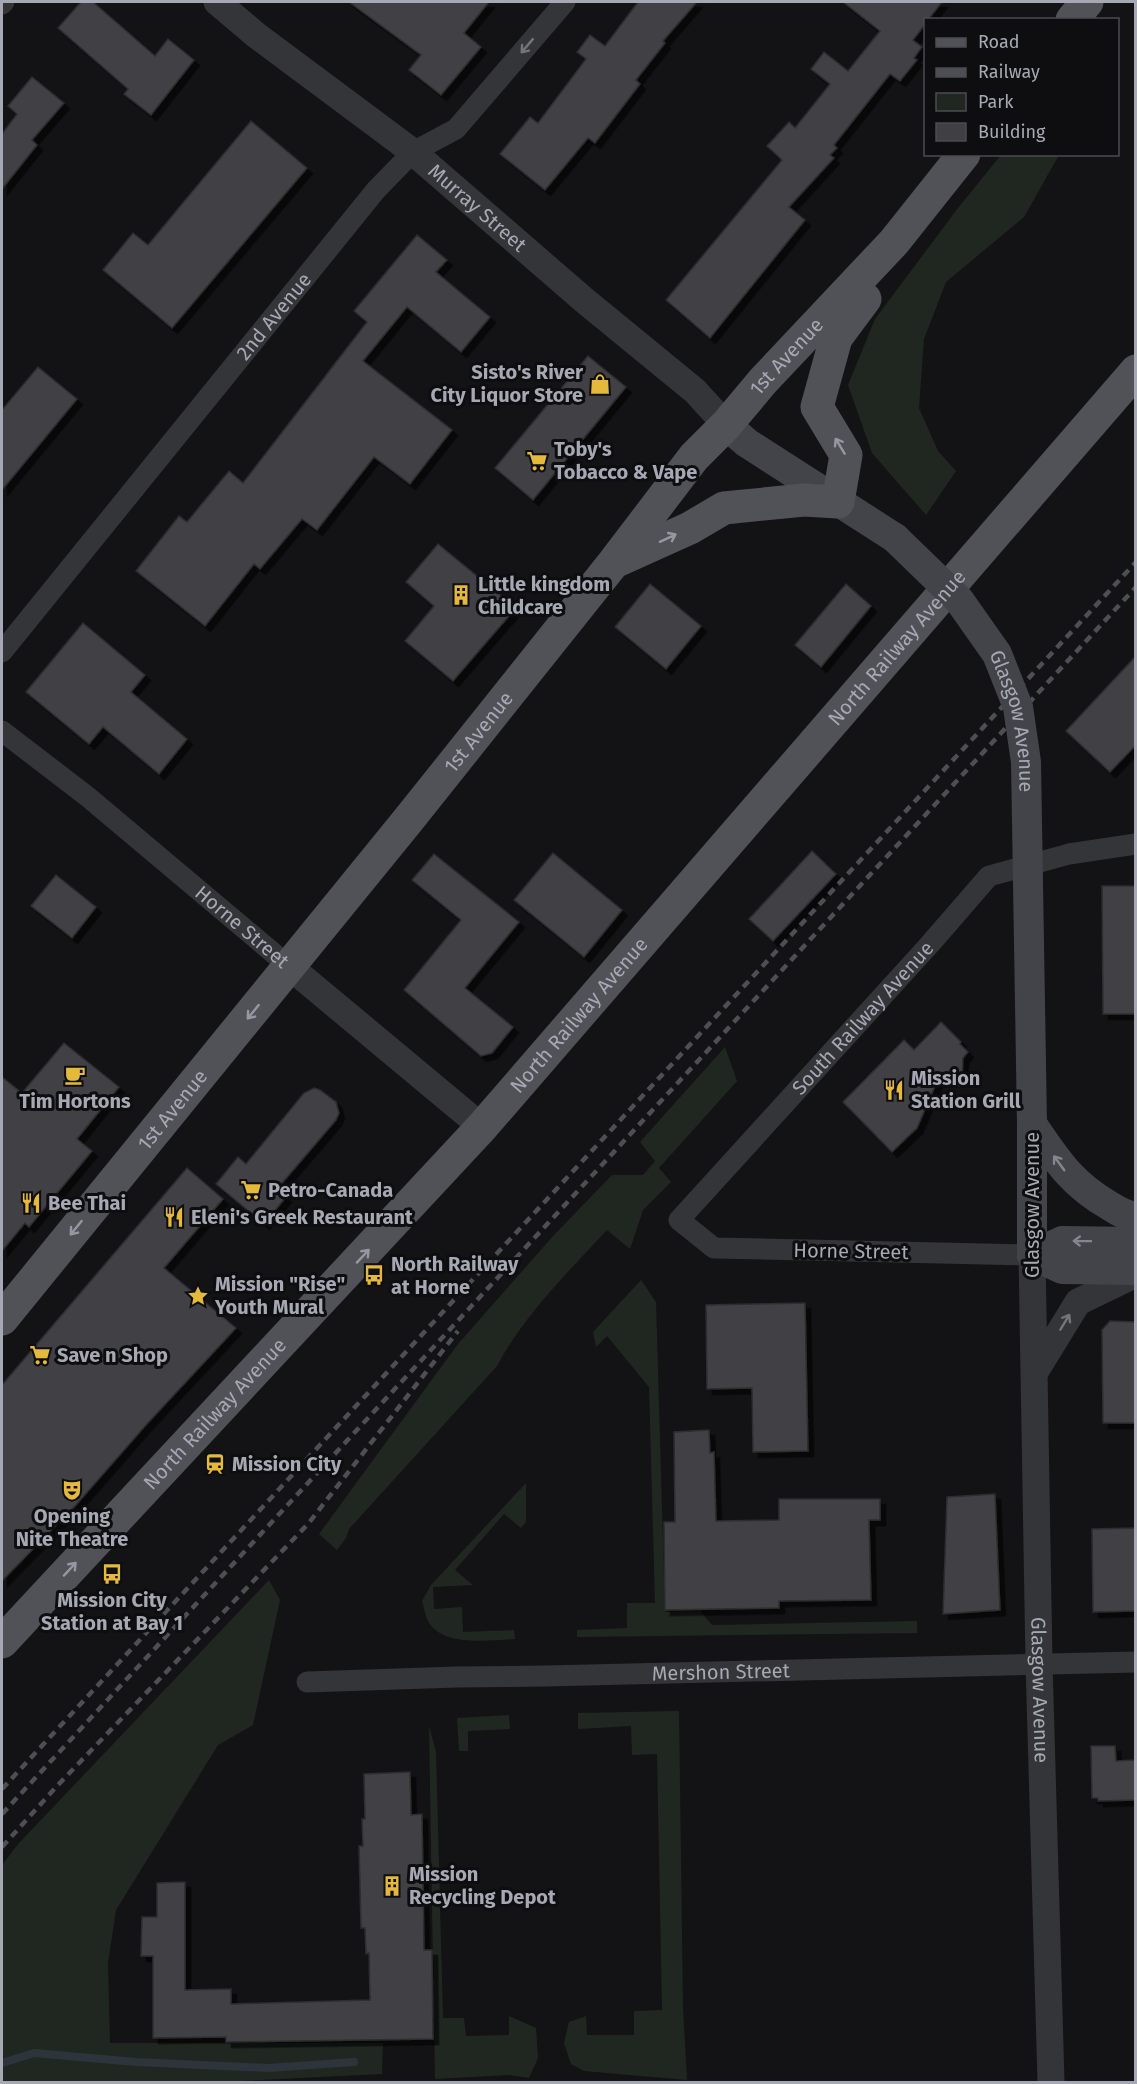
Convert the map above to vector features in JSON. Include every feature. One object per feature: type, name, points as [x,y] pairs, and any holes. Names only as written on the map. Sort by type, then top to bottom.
[{"type":"main road","points":[[1074,18],[1087,2]]},
{"type":"main road","name":"1st Avenue","points":[[2,1319],[290,967],[615,562],[694,457],[894,242],[962,156]]},
{"type":"main road","points":[[615,562],[690,528],[724,508],[804,500],[838,502],[846,455],[817,407],[836,338],[866,297],[894,242]]},
{"type":"main road","name":"North Railway Avenue","points":[[2,1642],[483,1127],[1136,371]]},
{"type":"main road","name":"Glasgow Avenue","points":[[726,425],[747,443],[895,538],[959,600],[997,654],[1018,706],[1026,762],[1032,1255]]},
{"type":"main road","points":[[1032,1124],[1064,1171],[1093,1197],[1128,1216],[1136,1217]]},
{"type":"main road","name":"Horne Street","points":[[1032,1255],[1062,1241],[1136,1242]]},
{"type":"main road","name":"Horne Street","points":[[1032,1255],[1062,1269],[1136,1272]]},
{"type":"street","name":"Murray Street","points":[[217,2],[256,35],[412,152],[584,300],[695,391],[726,425]]},
{"type":"street","name":"2nd Avenue","points":[[2,652],[376,190],[412,152],[456,129],[565,2]]},
{"type":"street","name":"Horne Street","points":[[2,730],[88,797],[483,1127]]},
{"type":"street","name":"South Railway Avenue","points":[[679,1220],[989,876],[1069,855],[1136,844]]},
{"type":"street","name":"Horne Street","points":[[679,1220],[714,1248],[1032,1255]]},
{"type":"street","name":"Glasgow Avenue","points":[[1032,1255],[1039,1663],[1051,2082]]},
{"type":"street","points":[[1035,1372],[1078,1302],[1136,1272]]},
{"type":"street","name":"Mershon Street","points":[[307,1682],[1136,1662]]},
{"type":"green space","points":[[1000,156],[1058,156],[1024,217],[946,282],[924,339],[919,408],[938,451],[956,471],[926,515],[872,453],[848,385],[875,319]]},
{"type":"green space","points":[[725,1047],[737,1081],[659,1168],[671,1182],[643,1210],[630,1249],[607,1230],[534,1311],[497,1366],[349,1529],[346,1538],[337,1550],[319,1534],[458,1344],[554,1235],[612,1175],[643,1175],[655,1161],[640,1142]]},
{"type":"green space","points":[[641,1280],[656,1302],[665,1612],[700,1611],[712,1625],[917,1621],[917,1633],[577,1637],[577,1630],[627,1628],[627,1603],[655,1603],[649,1387],[607,1336],[596,1347],[593,1332]]},
{"type":"green space","points":[[526,1483],[526,1522],[521,1528],[504,1514],[455,1570],[473,1585],[433,1587],[434,1609],[462,1607],[463,1632],[514,1630],[515,1639],[480,1641],[454,1638],[443,1634],[433,1628],[427,1619],[422,1601],[431,1585]]},
{"type":"green space","points":[[269,1580],[280,1600],[253,1725],[218,1745],[116,1910],[108,1963],[110,2043],[383,2043],[382,2074],[218,2082],[2,2082],[2,1865],[19,1843]]},
{"type":"green space","points":[[679,1711],[683,2008],[687,2080],[584,2071],[571,2064],[564,2043],[569,2022],[586,2016],[587,2035],[634,2035],[634,2011],[662,2010],[657,1754],[632,1755],[631,1726],[578,1729],[578,1713]]},
{"type":"green space","points":[[509,1715],[510,1729],[468,1731],[468,1751],[459,1751],[457,1718]]},
{"type":"green space","points":[[429,1726],[436,1752],[443,2018],[464,2018],[466,2036],[509,2035],[509,2016],[536,2028],[538,2058],[529,2078],[509,2075],[435,2079]]},
{"type":"building","points":[[81,2],[93,2],[155,56],[168,39],[194,60],[151,115],[124,94],[128,89],[58,28]]},
{"type":"building","points":[[349,2],[489,2],[464,33],[481,47],[441,95],[409,70],[421,55]]},
{"type":"building","points":[[638,2],[697,2],[663,41],[665,43],[636,80],[640,84],[595,143],[588,138],[545,190],[500,154],[530,117],[538,123],[586,59],[577,52],[590,35],[605,46]]},
{"type":"building","points":[[843,2],[942,2],[930,18],[924,18],[924,26],[913,40],[922,47],[914,58],[917,60],[900,81],[890,74],[834,145],[837,148],[830,155],[834,158],[789,207],[805,220],[710,338],[666,300],[782,160],[767,146],[789,122],[795,128],[830,84],[811,69],[824,52],[848,71],[880,31]]},
{"type":"building","points":[[32,77],[64,103],[32,140],[37,145],[2,189],[2,134],[17,114],[8,106]]},
{"type":"building","points":[[251,121],[307,168],[172,328],[103,270],[133,233],[148,245]]},
{"type":"building","points":[[417,235],[447,260],[436,272],[490,317],[461,352],[407,307],[363,361],[452,430],[410,484],[374,457],[317,530],[302,519],[260,569],[254,564],[205,626],[136,571],[179,516],[187,522],[229,471],[243,483],[367,322],[354,311]]},
{"type":"building","points":[[588,356],[626,387],[533,500],[495,468]]},
{"type":"building","points":[[38,367],[77,399],[2,490],[2,410]]},
{"type":"building","name":"Little kingdom Childcare","points":[[438,544],[516,608],[453,681],[405,641],[434,606],[406,582]]},
{"type":"building","points":[[650,584],[701,626],[666,669],[615,627]]},
{"type":"building","points":[[846,584],[871,606],[821,667],[795,645]]},
{"type":"building","points":[[83,623],[145,675],[131,692],[187,739],[159,774],[103,727],[89,744],[26,692]]},
{"type":"building","points":[[1136,656],[1136,745],[1110,772],[1066,731]]},
{"type":"building","points":[[812,851],[836,874],[773,941],[749,919]]},
{"type":"building","points":[[553,853],[622,910],[584,957],[514,900]]},
{"type":"building","points":[[434,854],[519,922],[465,988],[513,1027],[492,1053],[481,1056],[404,990],[461,920],[412,880]]},
{"type":"building","points":[[56,875],[96,907],[72,938],[31,906]]},
{"type":"building","points":[[1102,886],[1136,886],[1136,1014],[1103,1014]]},
{"type":"building","name":"Mission Station Grill","points":[[941,1022],[968,1052],[963,1058],[962,1078],[939,1077],[917,1128],[892,1152],[843,1102],[904,1040],[914,1050]]},
{"type":"building","points":[[64,1043],[119,1087],[77,1139],[92,1151],[29,1227],[25,1223],[2,1251],[2,1077],[22,1093]]},
{"type":"building","name":"Petro-Canada","points":[[314,1088],[336,1102],[339,1113],[336,1120],[277,1189],[286,1197],[264,1224],[216,1184],[238,1157],[246,1164],[304,1093]]},
{"type":"building","points":[[187,1168],[223,1199],[164,1268],[236,1328],[76,1505],[2,1581],[2,1385]]},
{"type":"building","points":[[805,1303],[808,1451],[753,1452],[752,1388],[707,1389],[706,1305]]},
{"type":"building","points":[[1110,1321],[1136,1322],[1136,1423],[1103,1423],[1102,1330]]},
{"type":"building","points":[[709,1430],[710,1453],[714,1452],[716,1521],[779,1520],[779,1499],[880,1499],[880,1520],[869,1520],[871,1600],[779,1601],[779,1608],[665,1610],[664,1522],[675,1522],[674,1432]]},
{"type":"building","points":[[995,1494],[1000,1610],[943,1614],[947,1497]]},
{"type":"building","points":[[1136,1528],[1136,1611],[1093,1612],[1092,1529]]},
{"type":"building","points":[[1091,1746],[1115,1746],[1116,1761],[1136,1760],[1136,1800],[1098,1801],[1098,1798],[1092,1798]]},
{"type":"building","name":"Mission Recycling Depot","points":[[410,1772],[411,1815],[422,1814],[424,1950],[432,1950],[433,2039],[226,2042],[226,2037],[153,2038],[153,1956],[141,1956],[142,1917],[157,1917],[157,1883],[185,1882],[185,1990],[231,1989],[231,2004],[370,2000],[369,1953],[366,1954],[365,1928],[361,1928],[359,1846],[363,1846],[362,1819],[365,1819],[364,1774]]},
{"type":"waterway","points":[[2,2063],[34,2053],[136,2062],[268,2068],[354,2062]]},
{"type":"railway","points":[[2,1789],[1136,562]]},
{"type":"railway","points":[[2,1814],[1136,587]]},
{"type":"railway","points":[[2,1847],[57,1786],[308,1524],[458,1331]]},
{"type":"place","name":"Sisto's River City Liquor Store","points":[[600,384]]},
{"type":"place","name":"Toby's Tobacco & Vape","points":[[537,461]]},
{"type":"place","name":"Little kingdom Childcare","points":[[461,595]]},
{"type":"place","name":"Tim Hortons","points":[[75,1075]]},
{"type":"place","name":"Mission Station Grill","points":[[894,1090]]},
{"type":"place","name":"Petro-Canada","points":[[251,1190]]},
{"type":"place","name":"Bee Thai","points":[[31,1203]]},
{"type":"place","name":"Eleni's Greek Restaurant","points":[[174,1217]]},
{"type":"place","name":"North Railway at Horne","points":[[374,1275]]},
{"type":"place","name":"Mission \"Rise\" Youth Mural","points":[[198,1296]]},
{"type":"place","name":"Save n Shop","points":[[40,1355]]},
{"type":"place","name":"Mission City","points":[[215,1464]]},
{"type":"place","name":"Opening Nite Theatre","points":[[72,1490]]},
{"type":"place","name":"Mission City Station at Bay 1","points":[[112,1574]]},
{"type":"place","name":"Mission Recycling Depot","points":[[392,1886]]}]
